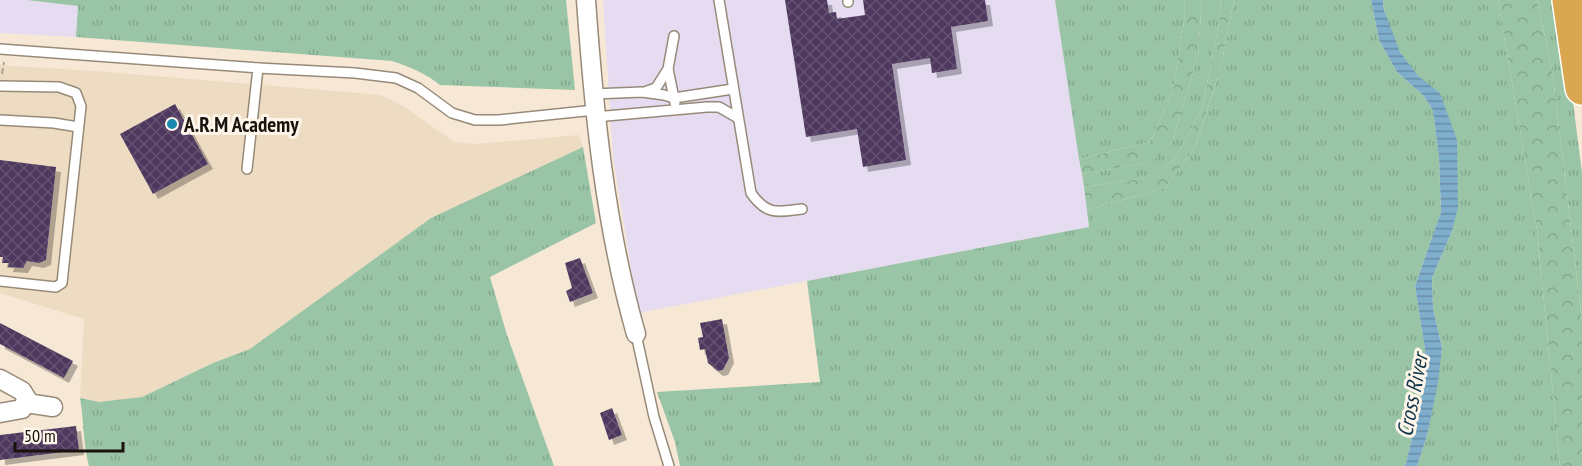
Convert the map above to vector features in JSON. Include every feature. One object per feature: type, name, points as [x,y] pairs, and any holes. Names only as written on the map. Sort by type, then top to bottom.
[{"type":"highway","points":[[1569,0],[1582,88]]},
{"type":"street","points":[[586,0],[594,107],[603,176],[622,287],[636,334]]},
{"type":"street","points":[[0,379],[26,394],[26,403],[18,410],[0,413]]},
{"type":"street","points":[[26,403],[53,407]]},
{"type":"lane","points":[[719,0],[751,193],[759,204],[769,210],[780,212],[802,209]]},
{"type":"lane","points":[[594,107],[656,88],[668,69],[674,36]]},
{"type":"lane","points":[[0,49],[355,73],[396,78],[418,88],[452,113],[475,120],[499,120],[594,107],[676,109],[719,107],[738,118]]},
{"type":"lane","points":[[248,169],[258,68]]},
{"type":"lane","points":[[668,69],[676,109]]},
{"type":"lane","points":[[0,86],[59,87],[76,93],[81,106],[62,283],[56,287],[0,280]]},
{"type":"lane","points":[[642,92],[674,98],[733,89]]},
{"type":"lane","points":[[0,120],[54,123],[78,127]]},
{"type":"lane","points":[[636,334],[654,417],[669,466]]},
{"type":"shaded area","points":[[0,0],[27,0],[79,6],[76,37],[0,33]]},
{"type":"shaded area","points":[[603,0],[1055,0],[1090,227],[638,313],[613,156]]},
{"type":"shaded area","points":[[0,65],[381,95],[405,107],[454,142],[475,144],[579,135],[583,147],[431,218],[250,349],[213,363],[142,397],[99,403],[80,398],[84,319],[0,293]]},
{"type":"green space","points":[[27,0],[566,0],[575,90],[440,85],[417,71],[392,61],[76,37],[78,6]]},
{"type":"green space","points":[[1055,0],[1184,0],[1185,15],[1173,90],[1150,142],[1079,159]]},
{"type":"green space","points":[[1184,0],[1202,0],[1198,56],[1172,142],[1152,162],[1082,174],[1079,159],[1150,142],[1173,90],[1185,15]]},
{"type":"green space","points":[[1202,0],[1221,0],[1218,28],[1202,109],[1173,162],[1147,178],[1084,187],[1082,174],[1151,162],[1172,142],[1198,56]]},
{"type":"green space","points":[[1221,0],[1234,0],[1220,71],[1195,147],[1165,188],[1087,210],[1084,187],[1146,178],[1173,162],[1202,109],[1218,28]]},
{"type":"green space","points":[[1234,0],[1371,0],[1379,40],[1397,72],[1424,96],[1433,111],[1439,158],[1441,212],[1415,286],[1425,349],[1421,400],[1404,466],[680,466],[675,442],[657,392],[820,382],[807,281],[1089,227],[1087,210],[1165,188],[1195,147],[1220,71]]},
{"type":"green space","points":[[1383,0],[1498,0],[1537,230],[1560,466],[1417,466],[1427,436],[1442,348],[1433,308],[1432,278],[1452,231],[1440,93],[1420,79],[1405,60],[1390,30]]},
{"type":"green space","points":[[1498,0],[1537,0],[1552,69],[1582,320],[1582,466],[1560,466],[1537,230]]},
{"type":"green space","points":[[1537,0],[1560,0],[1582,173],[1582,320],[1552,69]]},
{"type":"green space","points":[[583,147],[596,223],[490,277],[507,335],[554,466],[89,466],[80,398],[99,402],[142,397],[213,363],[250,349],[431,218]]},
{"type":"water","points":[[1371,0],[1383,0],[1384,10],[1400,52],[1418,76],[1440,93],[1457,140],[1458,208],[1452,231],[1432,278],[1433,308],[1442,348],[1438,383],[1427,436],[1417,466],[1404,466],[1421,400],[1425,350],[1415,286],[1441,212],[1439,158],[1433,111],[1424,96],[1397,72],[1379,40]]},
{"type":"building","points":[[785,0],[827,0],[829,13],[836,12],[837,19],[865,15],[863,0],[985,0],[988,21],[951,27],[957,69],[932,73],[930,58],[892,64],[906,160],[863,167],[857,129],[806,137]]},
{"type":"building","points":[[175,104],[208,164],[153,194],[120,134]]},
{"type":"building","points":[[0,160],[56,167],[46,260],[39,263],[27,261],[23,268],[8,267],[9,263],[2,263],[3,257],[0,257]]},
{"type":"building","points":[[580,258],[593,293],[570,302],[566,291],[572,288],[565,263]]},
{"type":"building","points":[[722,319],[729,358],[723,370],[718,371],[708,363],[705,349],[700,350],[698,338],[703,337],[700,323]]},
{"type":"building","points":[[0,323],[73,361],[64,378],[0,344]]},
{"type":"building","points":[[612,408],[622,435],[609,440],[600,413]]},
{"type":"building","points":[[76,426],[79,450],[0,460],[0,435]]},
{"type":"place","name":"A.R.M Academy","points":[[172,124]]},
{"type":"water label","name":"Cross River","points":[[1412,395]]}]
